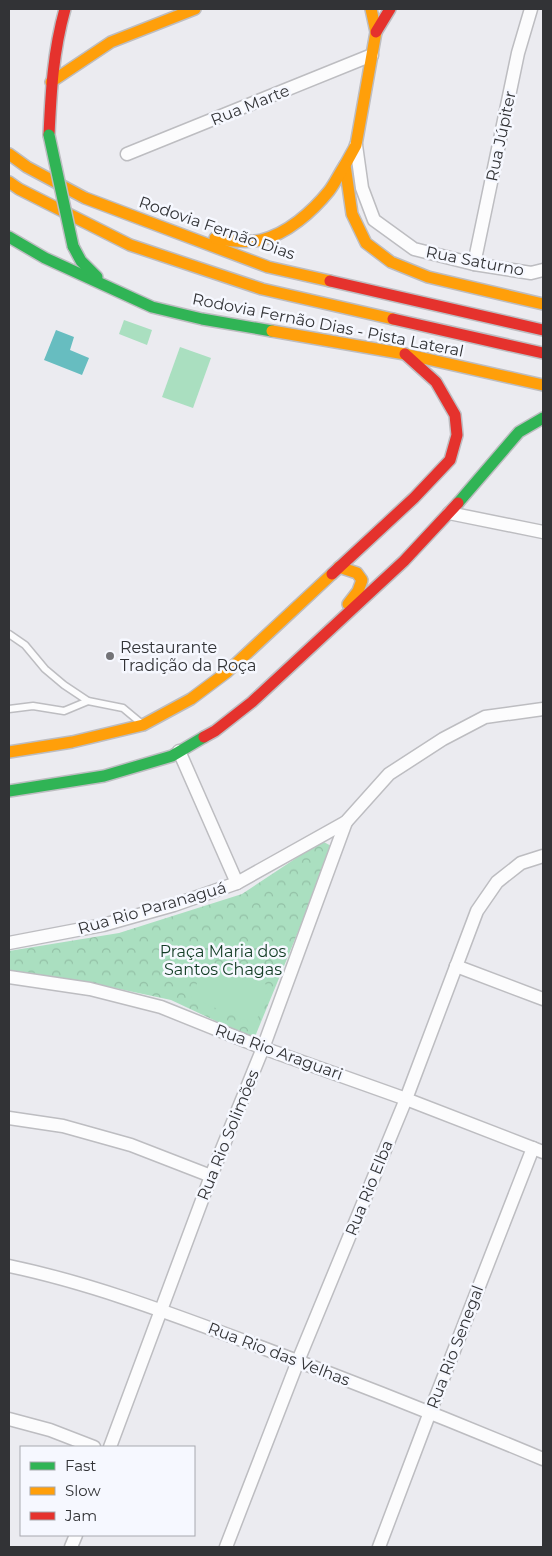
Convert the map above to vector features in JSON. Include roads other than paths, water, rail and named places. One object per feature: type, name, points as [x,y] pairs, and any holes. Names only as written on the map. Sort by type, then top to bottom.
[{"type":"main road","points":[[65,9],[59,31],[51,82],[49,135],[73,246],[81,261],[109,288]]},
{"type":"main road","points":[[51,82],[111,42],[195,9]]},
{"type":"main road","points":[[372,9],[376,32]]},
{"type":"main road","points":[[85,198],[96,198],[212,237],[231,240],[251,241],[271,236],[290,227],[327,193],[356,145],[376,32],[389,9]]},
{"type":"main road","name":"Rodovia Fernão Dias","points":[[9,154],[27,167],[85,198],[268,266],[543,330]]},
{"type":"main road","points":[[345,165],[352,214],[359,229],[366,243],[391,262],[428,277],[543,304]]},
{"type":"main road","points":[[9,182],[19,189],[130,245],[262,289],[543,353]]},
{"type":"main road","points":[[9,237],[44,258],[109,288]]},
{"type":"main road","name":"Rodovia Fernão Dias - Pista Lateral","points":[[109,288],[152,307],[202,319],[405,354],[543,385]]},
{"type":"main road","points":[[406,299],[429,298],[543,318]]},
{"type":"main road","points":[[9,752],[72,742],[144,725],[191,699],[227,672],[414,498],[450,460],[457,435],[455,415],[447,399],[436,382],[405,354]]},
{"type":"main road","points":[[9,791],[104,776],[172,756],[215,730],[252,702],[404,561],[472,489],[519,432],[543,418]]},
{"type":"main road","points":[[330,629],[358,590],[362,580],[357,573],[339,567]]},
{"type":"street","name":"Rua Júpiter","points":[[474,264],[518,53],[531,9]]},
{"type":"street","name":"Rua Marte","points":[[128,154],[372,55]]},
{"type":"street","name":"Rua Saturno","points":[[356,145],[362,188],[374,220],[414,249],[474,264],[530,273],[543,270]]},
{"type":"street","points":[[449,513],[543,532]]},
{"type":"street","name":"Rua Rio Paranaguá","points":[[9,943],[103,925],[238,883],[346,822],[389,774],[443,739],[485,718],[543,709]]},
{"type":"street","points":[[179,751],[238,883]]},
{"type":"street","name":"Rua Rio Solimões","points":[[110,1446],[211,1176],[263,1048],[346,822]]},
{"type":"street","name":"Rua Rio Elba","points":[[226,1547],[298,1361],[406,1098],[477,911],[497,882],[521,863],[543,856]]},
{"type":"street","points":[[456,966],[543,999]]},
{"type":"street","name":"Rua Rio Araguari","points":[[9,977],[90,989],[162,1007],[263,1048],[406,1098],[538,1150]]},
{"type":"street","points":[[9,1118],[63,1126],[131,1145],[211,1176]]},
{"type":"street","name":"Rua Rio Senegal","points":[[379,1547],[430,1412],[538,1150]]},
{"type":"street","name":"Rua Rio das Velhas","points":[[9,1266],[46,1274],[162,1311],[298,1361],[543,1458]]},
{"type":"street","points":[[9,1419],[50,1430],[91,1446]]},
{"type":"lane","points":[[9,634],[25,645],[45,669],[64,685],[88,701],[123,708],[144,725]]},
{"type":"lane","points":[[9,709],[33,706],[64,711],[88,701]]},
{"type":"water","points":[[56,330],[74,337],[70,350],[89,358],[82,375],[44,360]]},
{"type":"place","name":"Restaurante Tradição da Roça","points":[[110,656]]},
{"type":"park label","name":"Praça Maria dos Santos Chagas","points":[[223,960]]}]
